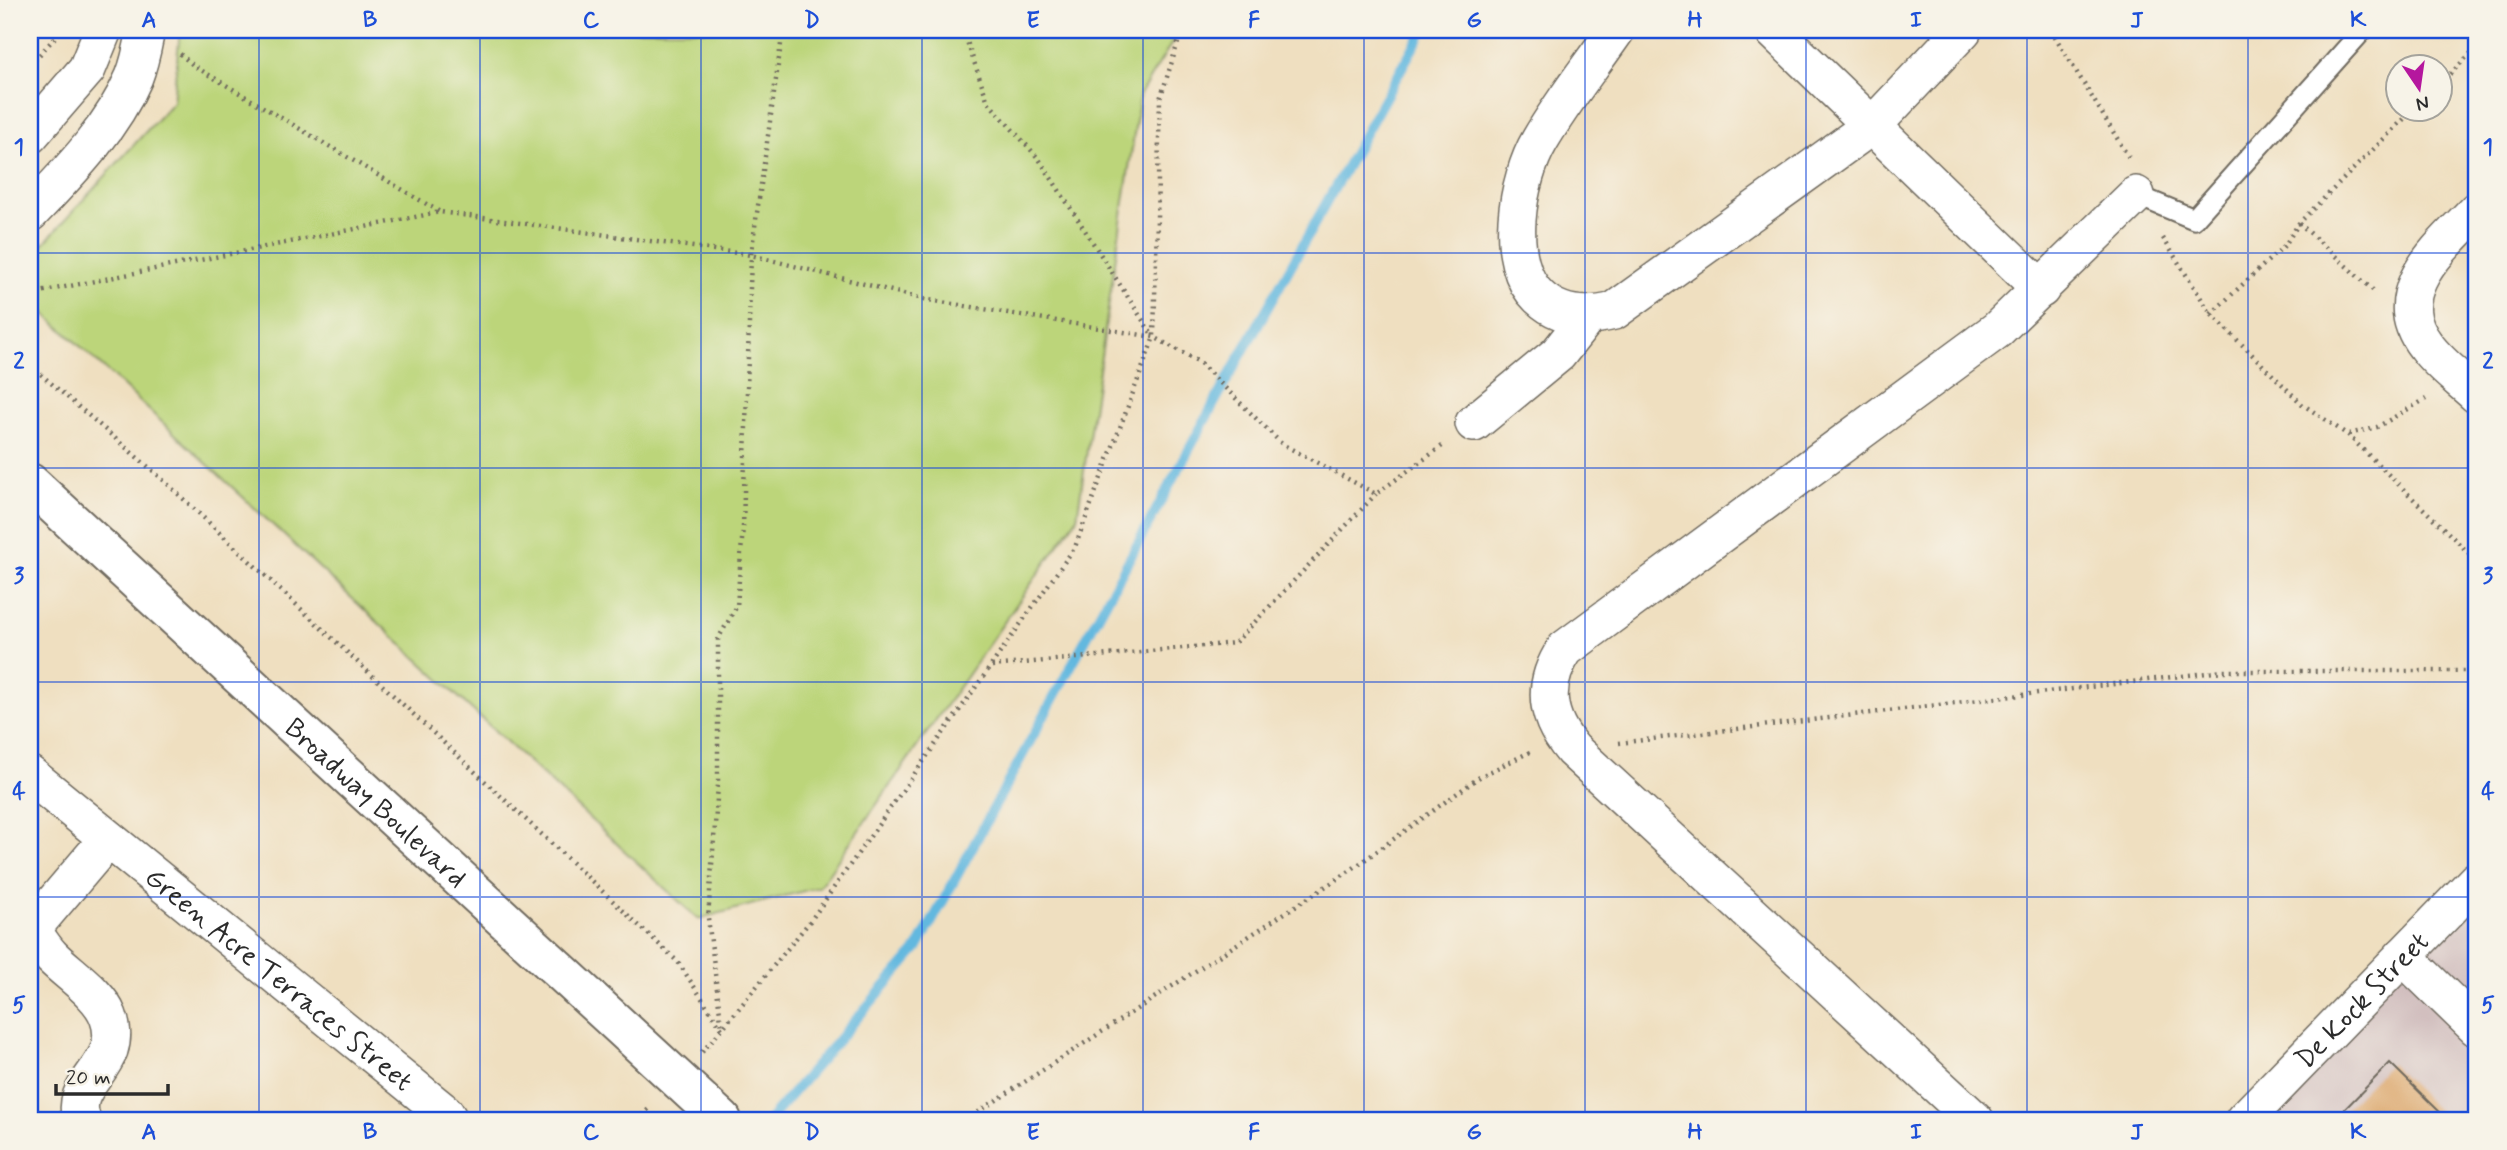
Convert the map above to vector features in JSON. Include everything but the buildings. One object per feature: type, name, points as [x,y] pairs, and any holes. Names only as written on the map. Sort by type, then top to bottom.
[{"type":"main road","name":"Broadway Boulevard","points":[[30,483],[722,1120]]},
{"type":"street","points":[[30,135],[87,69],[103,30]]},
{"type":"street","points":[[1616,30],[1539,141],[1527,173],[1517,231],[1517,256],[1529,286],[1553,307],[1588,316],[1614,311],[1874,124],[1963,30]]},
{"type":"street","points":[[1773,30],[1874,124],[2041,289]]},
{"type":"street","points":[[30,213],[73,168],[118,107],[135,75],[160,39]]},
{"type":"street","points":[[1975,1120],[1570,747],[1552,720],[1548,702],[1549,683],[1555,665],[1565,649],[1997,330],[2136,195]]},
{"type":"street","points":[[2469,387],[2424,343],[2413,314],[2413,297],[2424,267],[2477,210]]},
{"type":"street","points":[[1474,423],[1558,354],[1588,316]]},
{"type":"street","name":"Green Acre Terraces Street","points":[[30,775],[445,1113],[449,1120]]},
{"type":"street","points":[[82,1120],[79,1103],[82,1092],[107,1059],[110,1046],[108,1016],[100,1002],[49,954],[30,929],[108,839]]},
{"type":"street","name":"De Kock Street","points":[[2244,1120],[2477,880]]},
{"type":"street","points":[[2403,956],[2477,1028]]},
{"type":"lane","points":[[2136,195],[2194,219],[2362,30]]},
{"type":"path","points":[[30,65],[62,30]]},
{"type":"path","points":[[722,1028],[708,918],[718,785],[718,639],[737,607],[744,513],[751,255],[783,30]]},
{"type":"path","points":[[962,30],[988,102],[1039,159],[1154,337]]},
{"type":"path","points":[[683,1084],[722,1028],[811,920],[1075,547],[1154,337],[1160,99],[1182,30]]},
{"type":"path","points":[[2052,30],[2141,178],[2136,195],[2211,314],[2302,404],[2348,435],[2477,561]]},
{"type":"path","points":[[160,39],[194,66],[440,212]]},
{"type":"path","points":[[2454,71],[2477,47]]},
{"type":"path","points":[[2211,314],[2285,245],[2300,223],[2401,122]]},
{"type":"path","points":[[30,294],[440,212],[751,255],[923,299],[1154,337],[1199,362],[1282,444],[1376,494]]},
{"type":"path","points":[[2300,223],[2389,305],[2413,314]]},
{"type":"path","points":[[30,365],[160,477],[678,962],[722,1028]]},
{"type":"path","points":[[2348,435],[2376,427],[2469,387]]},
{"type":"path","points":[[991,667],[1235,643],[1376,494],[1474,423]]},
{"type":"path","points":[[966,1120],[1348,872],[1481,776],[1531,751],[2223,671],[2477,671]]},
{"type":"path","points":[[636,1120],[651,1106]]},
{"type":"shaded area","points":[[2477,876],[2477,1120],[2242,1120]]},
{"type":"green space","points":[[180,30],[1180,30],[1140,94],[1077,518],[819,887],[698,919],[41,310],[34,254],[173,102]]},
{"type":"waterway","points":[[769,1120],[917,949],[1222,389],[1423,30]]}]
